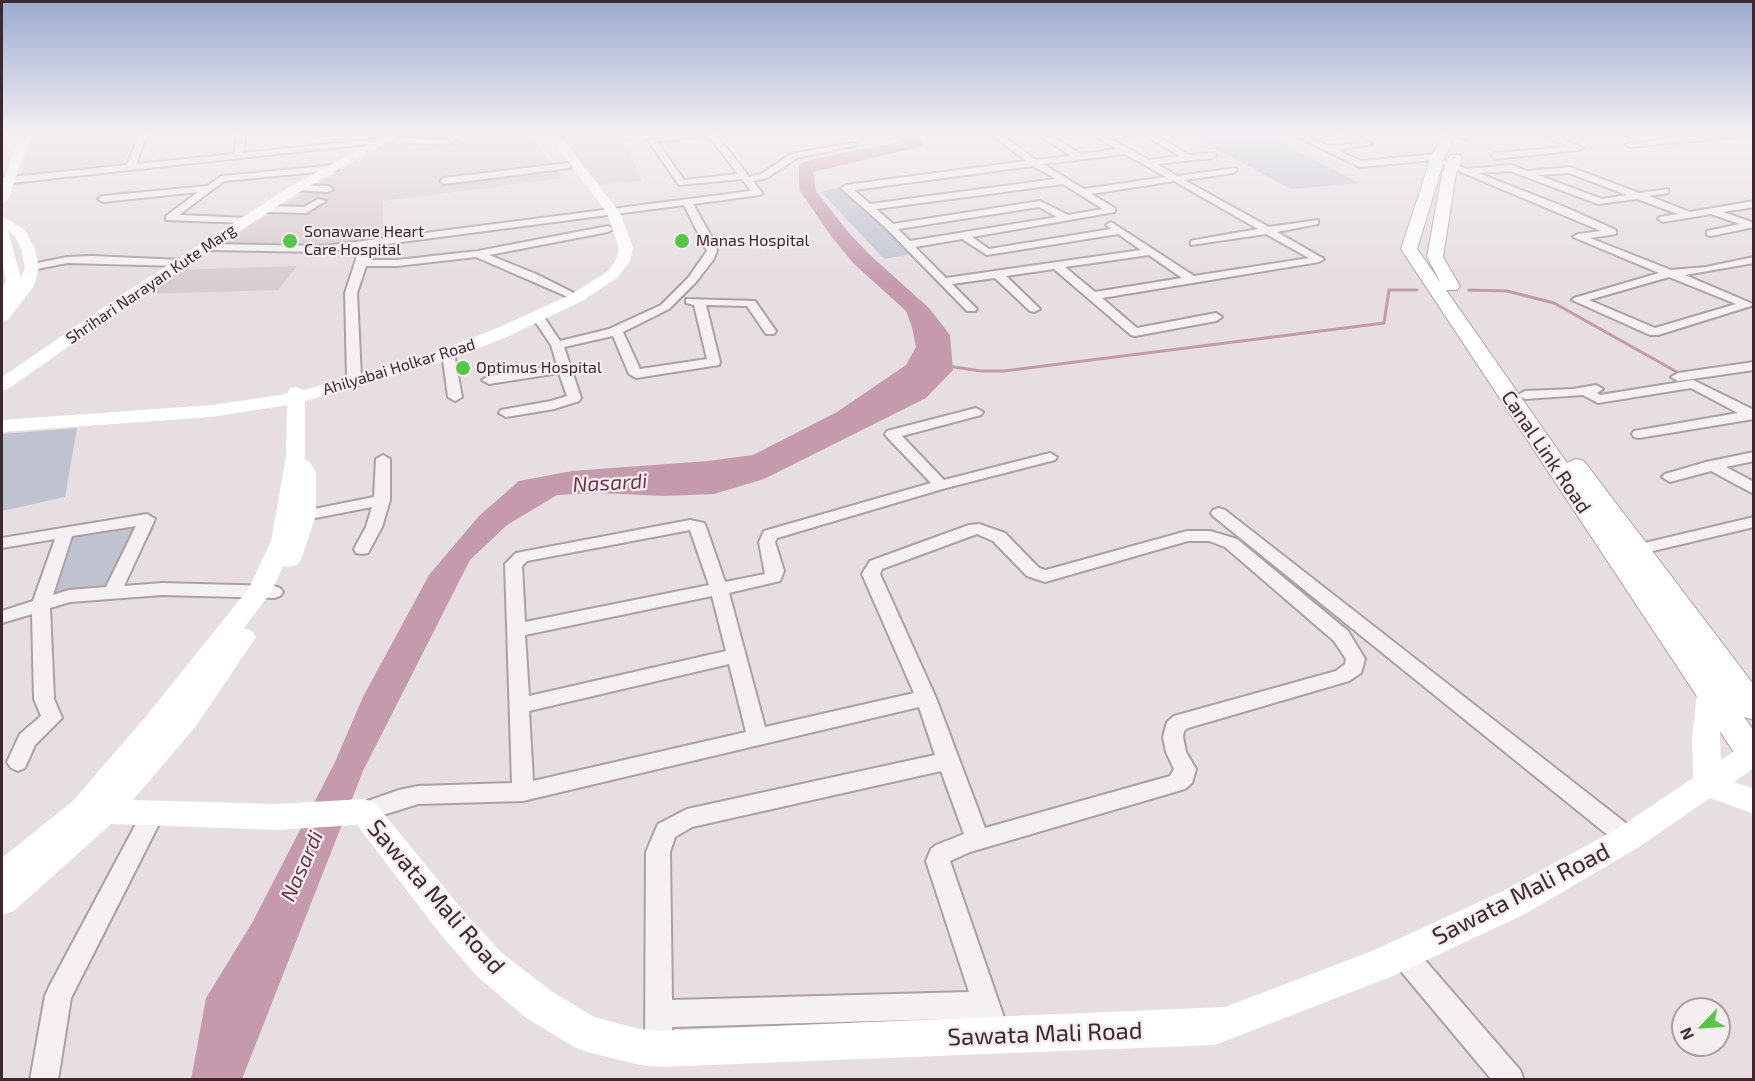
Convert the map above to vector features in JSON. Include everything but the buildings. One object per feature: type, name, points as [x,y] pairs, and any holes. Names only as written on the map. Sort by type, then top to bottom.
[{"type":"main road","points":[[2,200],[4,183]]},
{"type":"main road","name":"Shrihari Narayan Kute Marg","points":[[2,385],[247,220],[306,183]]},
{"type":"main road","name":"Ahilyabai Holkar Road","points":[[355,380],[488,333],[568,294],[600,273],[611,263],[614,254],[608,218],[581,183]]},
{"type":"main road","name":"Ahilyabai Holkar Road","points":[[2,426],[201,412],[296,395],[448,353],[537,318],[599,284],[624,261],[626,248],[585,183]]},
{"type":"main road","name":"Canal Link Road","points":[[1438,183],[1409,249],[1429,263],[1452,288],[1636,550],[1747,689],[1754,708]]},
{"type":"main road","points":[[2,219],[20,233],[28,249],[32,267],[26,286],[7,299]]},
{"type":"main road","points":[[2,232],[14,281],[2,317]]},
{"type":"main road","name":"Canal Link Road","points":[[1429,263],[1710,694],[1753,754]]},
{"type":"main road","points":[[267,591],[282,542],[297,456],[296,395]]},
{"type":"main road","name":"Ahilyabai Holkar Road","points":[[2,417],[198,406],[296,395]]},
{"type":"main road","points":[[2,900],[96,810],[186,718],[298,538],[305,515],[306,472],[297,456]]},
{"type":"main road","points":[[1710,694],[1706,736],[1708,785],[1754,802]]},
{"type":"main road","name":"Sawata Mali Road","points":[[364,812],[453,924],[490,965],[538,1004],[587,1034],[640,1047],[659,1049],[992,1020],[1215,1027],[1404,954],[1514,903],[1628,838],[1753,754]]},
{"type":"main road","points":[[2,877],[96,810],[277,817],[364,812]]},
{"type":"street","points":[[217,183],[170,218],[247,220]]},
{"type":"street","points":[[207,247],[324,249],[608,218],[757,193],[750,183]]},
{"type":"street","points":[[881,183],[846,188],[891,227],[971,309]]},
{"type":"street","points":[[869,207],[1046,183]]},
{"type":"street","points":[[908,245],[1112,210],[1068,183]]},
{"type":"street","points":[[1083,192],[1136,183]]},
{"type":"street","points":[[1093,296],[1320,259],[1187,183]]},
{"type":"street","points":[[1498,183],[1611,232],[1578,237],[1666,274],[1750,305]]},
{"type":"street","points":[[1553,183],[1601,202],[1665,191]]},
{"type":"street","points":[[1605,183],[1690,215]]},
{"type":"street","points":[[103,199],[211,188]]},
{"type":"street","points":[[298,188],[328,189]]},
{"type":"street","points":[[99,210],[197,198]]},
{"type":"street","points":[[265,209],[306,210],[321,201]]},
{"type":"street","points":[[557,345],[617,331],[665,307],[708,260],[712,251],[688,203]]},
{"type":"street","points":[[891,227],[1040,204],[1067,218]]},
{"type":"street","points":[[1663,219],[1754,204]]},
{"type":"street","points":[[1711,233],[1751,225],[1712,211]]},
{"type":"street","points":[[1095,213],[1192,280]]},
{"type":"street","points":[[362,263],[397,263],[478,254],[608,218]]},
{"type":"street","points":[[1196,243],[1316,222]]},
{"type":"street","points":[[963,236],[987,252],[1120,231]]},
{"type":"street","points":[[355,380],[351,293],[362,263],[366,243]]},
{"type":"street","points":[[943,282],[1150,252]]},
{"type":"street","points":[[478,254],[532,276],[568,294]]},
{"type":"street","points":[[32,267],[83,259],[181,264]]},
{"type":"street","points":[[1750,305],[1653,332],[1578,300],[1666,274],[1706,270],[1754,260]]},
{"type":"street","points":[[1058,266],[1135,332],[1216,317]]},
{"type":"street","points":[[998,273],[1034,309]]},
{"type":"street","points":[[673,298],[699,302],[751,303],[770,331]]},
{"type":"street","points":[[617,331],[636,374],[714,362],[699,302]]},
{"type":"street","points":[[506,413],[554,405],[574,398],[557,345],[537,318]]},
{"type":"street","points":[[448,353],[455,397]]},
{"type":"street","points":[[1525,395],[1585,391],[1754,366]]},
{"type":"street","points":[[489,380],[564,368]]},
{"type":"street","points":[[1671,378],[1684,386]]},
{"type":"street","points":[[1585,391],[1598,399],[1693,384],[1752,415],[1639,434]]},
{"type":"street","points":[[940,484],[892,434],[976,412]]},
{"type":"street","points":[[1670,477],[1754,456]]},
{"type":"street","points":[[516,630],[774,577],[775,571],[766,542],[770,536],[940,484],[1050,457]]},
{"type":"street","points":[[362,549],[374,527],[382,500],[382,459]]},
{"type":"street","points":[[1711,465],[1754,489]]},
{"type":"street","points":[[305,515],[382,500]]},
{"type":"street","points":[[1219,513],[1628,838]]},
{"type":"street","points":[[2,543],[147,519],[112,593]]},
{"type":"street","points":[[1636,550],[1754,522]]},
{"type":"street","points":[[524,792],[513,564],[522,557],[693,525],[698,527],[719,588],[758,738]]},
{"type":"street","points":[[659,1014],[992,1020],[938,861],[939,856],[944,852],[978,840],[1177,783],[1184,777],[1185,769],[1176,752],[1173,737],[1174,728],[1181,723],[1342,676],[1354,668],[1356,659],[1341,636],[1240,549],[1221,539],[1198,535],[1186,536],[1045,576],[1033,572],[999,537],[979,530],[969,531],[876,565],[871,574],[926,698],[978,840]]},
{"type":"street","points":[[18,762],[27,740],[52,718],[44,699],[41,604],[65,533]]},
{"type":"street","points":[[2,617],[69,597],[162,589],[267,591]]},
{"type":"street","points":[[519,706],[736,656]]},
{"type":"street","points":[[364,812],[418,795],[524,792],[926,698]]},
{"type":"street","points":[[659,1049],[658,852],[666,831],[687,819],[948,760]]},
{"type":"street","points":[[44,1080],[58,996],[153,814]]},
{"type":"street","points":[[1404,954],[1510,1080]]},
{"type":"shaded area","points":[[319,183],[520,183],[383,201],[383,238],[315,246],[221,243]]},
{"type":"shaded area","points":[[1281,183],[1355,183],[1291,189]]},
{"type":"shaded area","points":[[841,187],[911,254],[884,259],[821,192]]},
{"type":"shaded area","points":[[297,266],[278,290],[141,294],[172,270]]},
{"type":"shaded area","points":[[77,428],[65,497],[2,511],[2,434]]},
{"type":"shaded area","points":[[151,518],[154,529],[125,576],[102,590],[46,596],[68,538],[108,531]]},
{"type":"water","name":"Nasardi","points":[[799,183],[815,183],[816,191],[848,232],[930,309],[950,335],[953,370],[926,398],[764,479],[714,494],[557,495],[507,525],[470,560],[363,771],[242,1079],[191,1080],[206,998],[252,923],[334,764],[363,697],[429,575],[479,516],[519,481],[572,471],[708,461],[753,455],[837,412],[906,365],[916,347],[906,311],[853,263],[800,191]]},
{"type":"waterway","points":[[947,366],[981,371],[1004,371],[1384,323],[1389,290],[1417,290]]},
{"type":"waterway","points":[[1469,290],[1507,291],[1554,303],[1693,381]]},
{"type":"waterway","points":[[1690,379],[1697,383]]},
{"type":"place","name":"Sonawane Heart Care Hospital","points":[[290,241]]},
{"type":"place","name":"Manas Hospital","points":[[682,241]]},
{"type":"place","name":"Optimus Hospital","points":[[463,368]]}]
